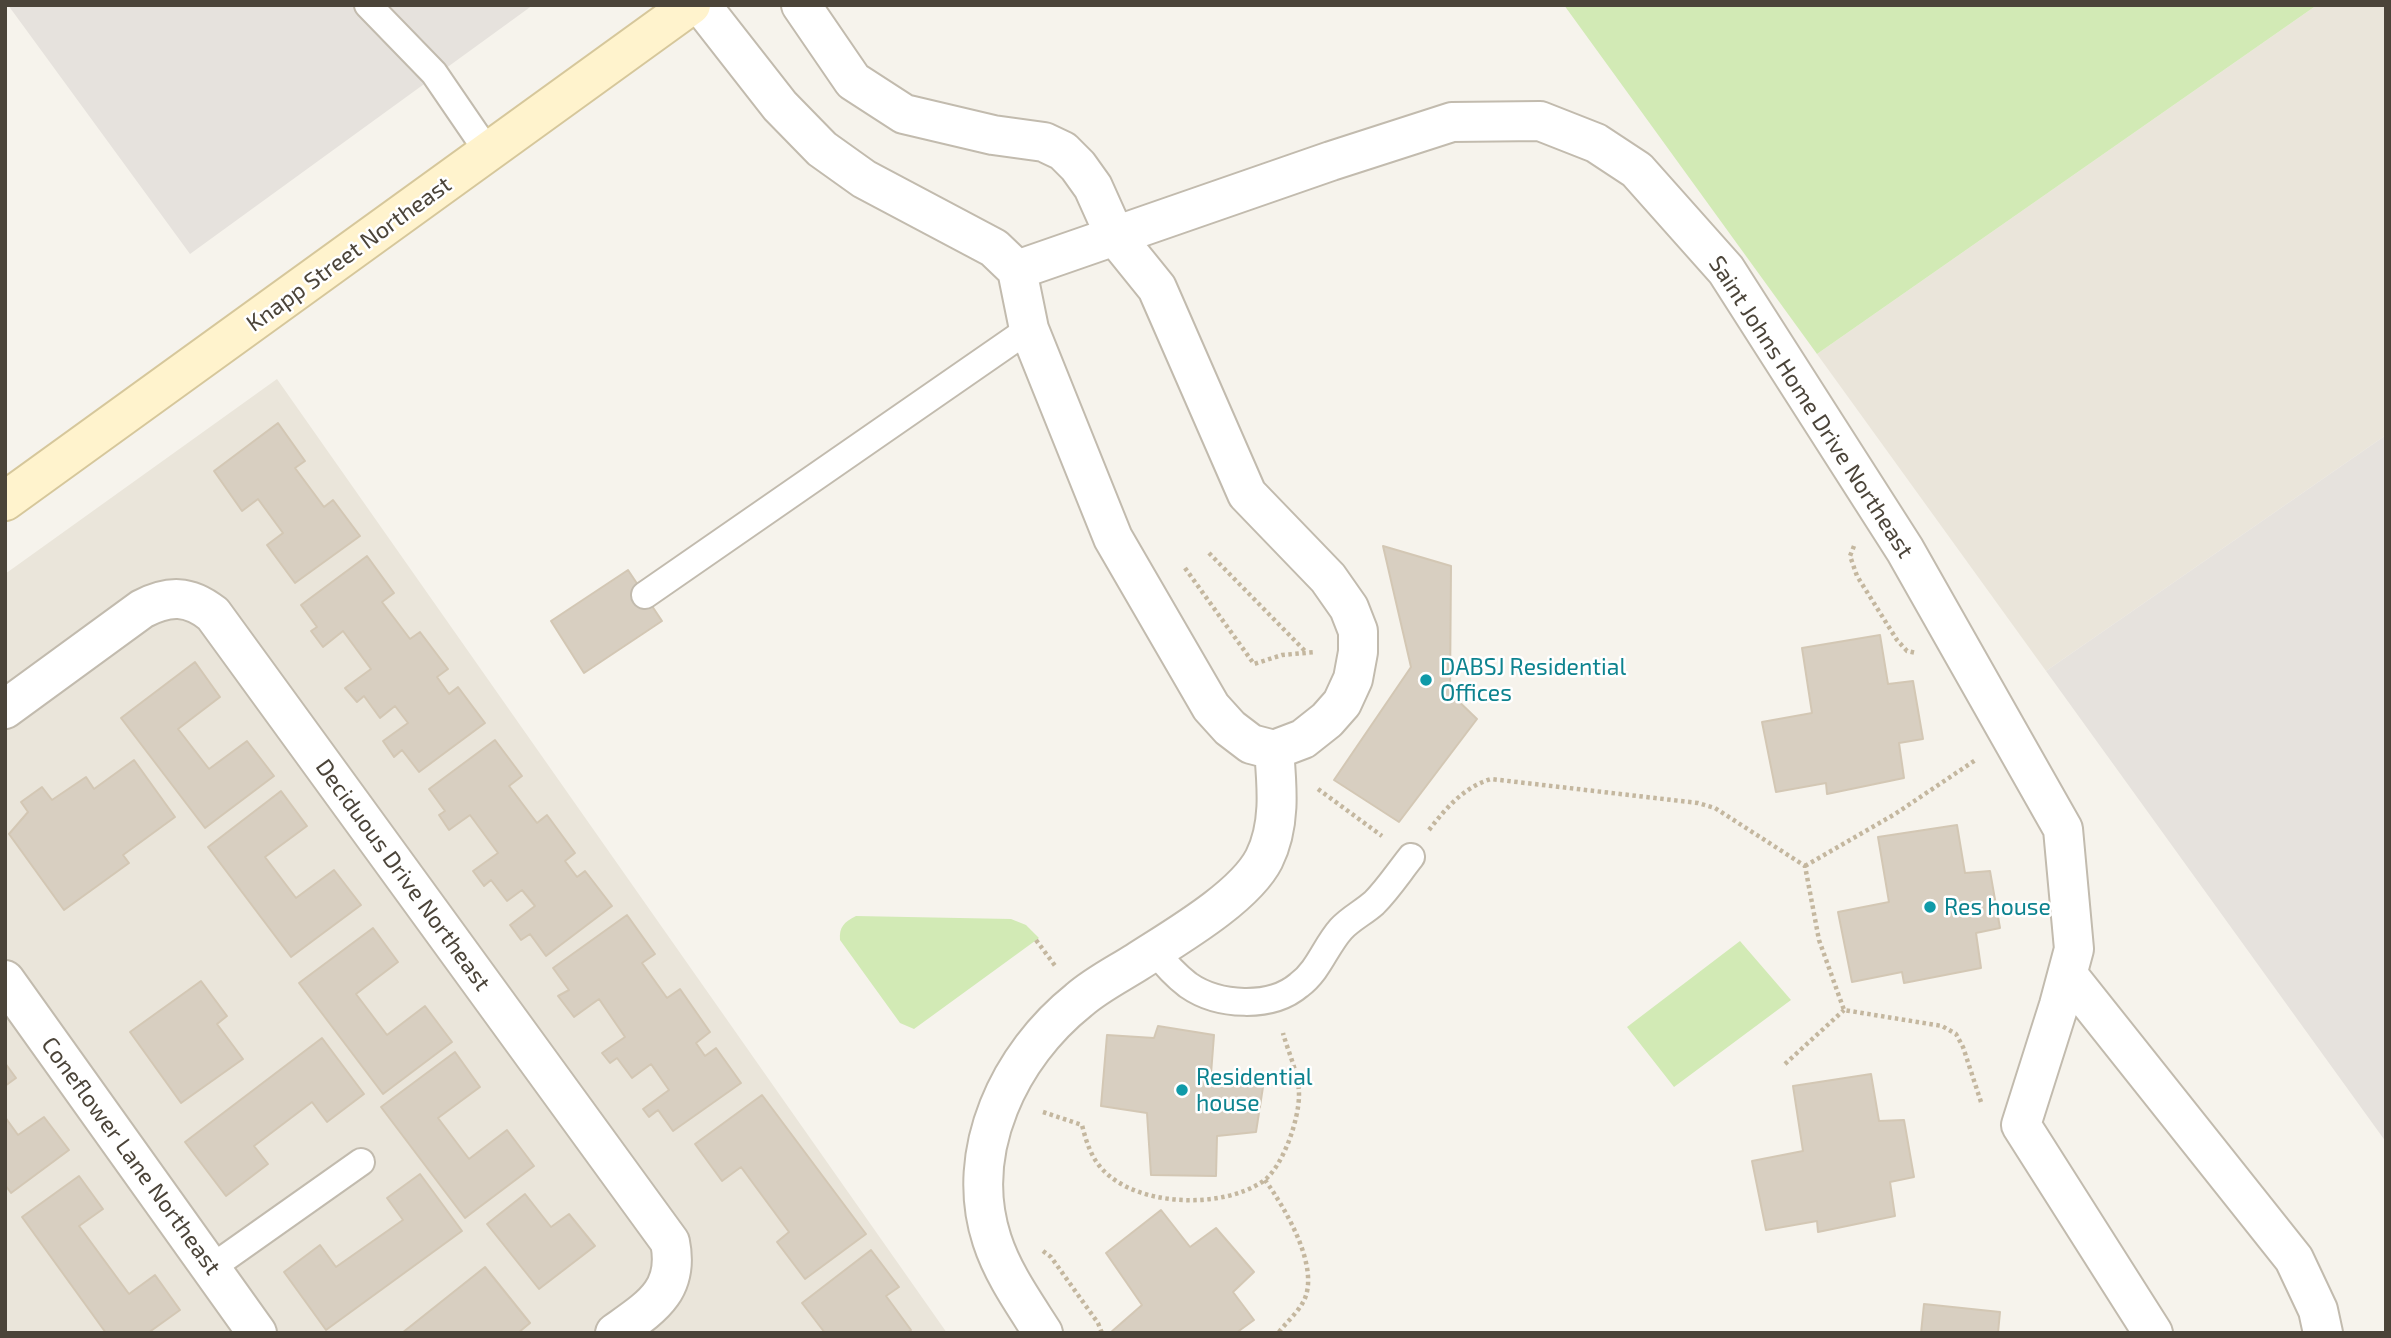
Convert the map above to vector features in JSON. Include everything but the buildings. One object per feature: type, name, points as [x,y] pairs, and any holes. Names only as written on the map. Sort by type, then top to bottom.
[{"type":"main road","name":"Knapp Street Northeast","points":[[5,501],[691,5]]},
{"type":"street","points":[[701,5],[780,106],[822,149],[864,179],[994,248],[1017,270],[1029,329],[1112,538],[1212,707],[1230,728],[1251,744],[1274,750],[1303,739],[1342,703],[1353,680],[1358,652],[1358,631],[1349,608],[1328,578],[1247,494],[1157,288],[1115,236],[1093,187],[1063,151],[1044,142],[993,135],[904,114],[853,81],[801,5]]},
{"type":"street","name":"Saint Johns Home Drive Northeast","points":[[1017,270],[1452,122],[1540,121],[1596,143],[1637,170],[1726,270],[1905,550],[2063,829],[2074,949],[2021,1125],[2153,1333]]},
{"type":"street","name":"Deciduous Drive Northeast","points":[[5,709],[153,603],[181,599],[194,601],[213,614],[670,1242],[672,1270],[661,1296],[652,1306],[615,1333]]},
{"type":"street","points":[[1043,1333],[1008,1278],[991,1239],[984,1200],[985,1152],[998,1108],[1016,1070],[1042,1035],[1079,999],[1208,915],[1245,884],[1263,862],[1273,839],[1277,794],[1274,750]]},
{"type":"street","points":[[2068,975],[2294,1259],[2318,1310],[2323,1333]]},
{"type":"street","name":"Coneflower Lane Northeast","points":[[5,980],[257,1333]]},
{"type":"lane","points":[[368,5],[434,74],[488,152]]},
{"type":"lane","points":[[645,595],[1029,329]]},
{"type":"lane","points":[[1154,951],[1167,968],[1190,987],[1219,999],[1248,1002],[1274,998],[1298,986],[1317,968],[1340,930],[1375,902],[1411,857]]},
{"type":"lane","points":[[211,1268],[361,1162]]},
{"type":"path","points":[[1870,495],[1850,556],[1853,566],[1896,640],[1906,651],[1921,654]]},
{"type":"path","points":[[1209,553],[1306,652]]},
{"type":"path","points":[[1185,568],[1254,664],[1282,655],[1306,652],[1358,652]]},
{"type":"path","points":[[1805,866],[1895,814],[1980,756]]},
{"type":"path","points":[[1311,784],[1411,857],[1452,803],[1477,783],[1491,779],[1698,803],[1715,808],[1805,866],[1819,940],[1844,1010]]},
{"type":"path","points":[[1035,1108],[1082,1125],[1089,1147],[1102,1169],[1141,1194],[1173,1199],[1237,1195],[1265,1181],[1284,1153],[1295,1125],[1299,1094],[1274,998]]},
{"type":"path","points":[[1785,1064],[1844,1010]]},
{"type":"path","points":[[1844,1010],[1942,1026],[1956,1034],[1983,1107]]},
{"type":"path","points":[[1982,1116],[1986,1098]]},
{"type":"path","points":[[1265,1181],[1282,1203],[1310,1279],[1303,1303],[1278,1333]]},
{"type":"path","points":[[1040,1249],[1051,1257],[1098,1323],[1102,1333]]},
{"type":"shaded area","points":[[8,5],[533,5],[190,254]]},
{"type":"shaded area","points":[[2317,5],[2386,5],[2386,435],[2046,671],[1817,354]]},
{"type":"shaded area","points":[[277,379],[947,1333],[5,1333],[5,574]]},
{"type":"shaded area","points":[[2386,435],[2386,1142],[2046,671]]},
{"type":"green space","points":[[1564,5],[2317,5],[1817,354]]},
{"type":"green space","points":[[856,916],[1011,919],[1026,925],[1039,938],[914,1029],[900,1023],[840,940],[843,925]]},
{"type":"green space","points":[[1740,941],[1791,1000],[1674,1087],[1627,1027]]},
{"type":"place","name":"DABSJ Residential Offices","points":[[1426,680]]},
{"type":"place","name":"Res house","points":[[1930,907]]},
{"type":"place","name":"Residential house","points":[[1182,1090]]}]
